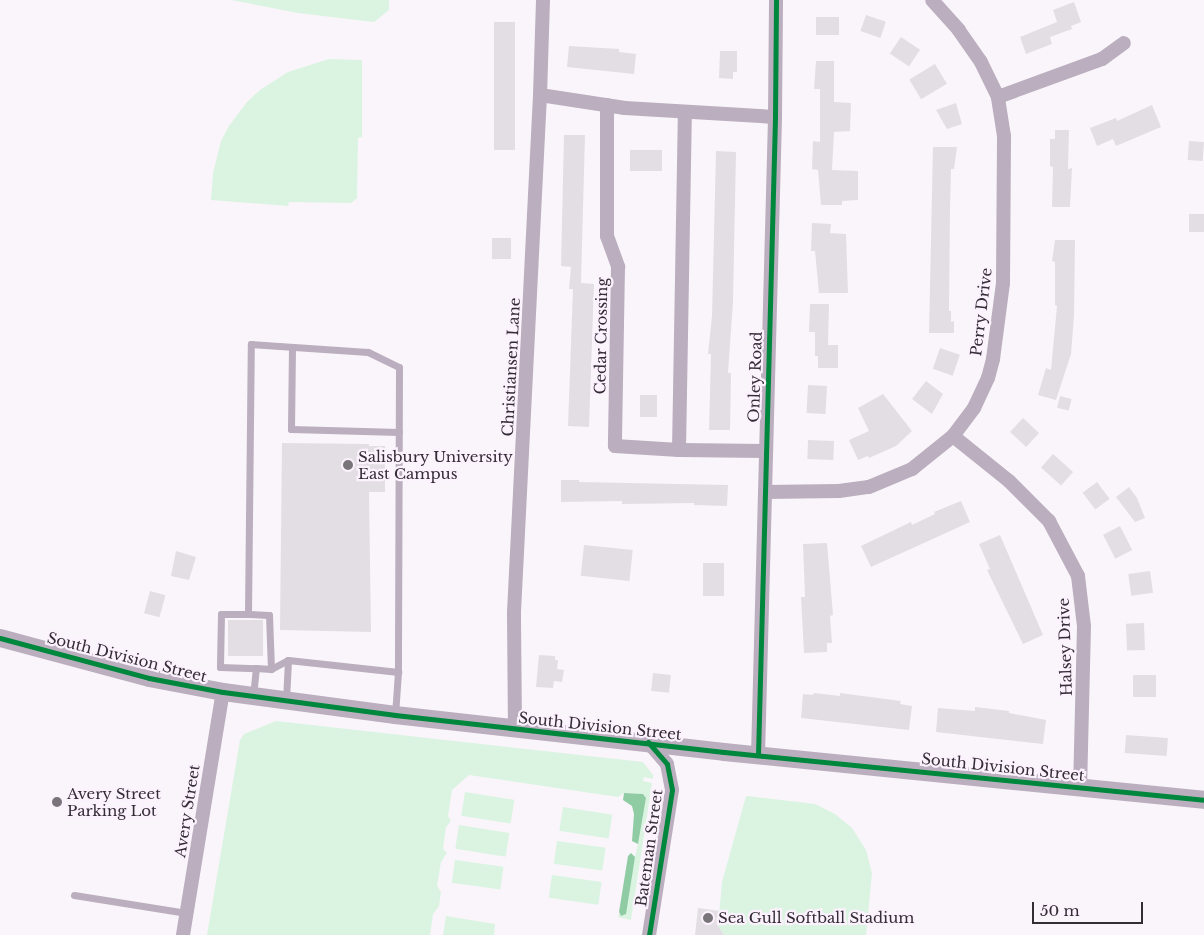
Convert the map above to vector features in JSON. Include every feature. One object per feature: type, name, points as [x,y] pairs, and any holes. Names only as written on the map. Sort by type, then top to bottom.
[{"type":"street","points":[[543,0],[540,95],[607,106],[775,117]]},
{"type":"street","name":"Onley Road","points":[[758,755],[775,117],[776,0]]},
{"type":"street","name":"Perry Drive","points":[[765,492],[839,491],[869,487],[912,469],[952,436],[974,408],[988,378],[993,358],[1003,283],[1005,216],[1004,136],[998,97],[981,62],[959,30],[932,0]]},
{"type":"street","points":[[998,97],[1102,59],[1124,44]]},
{"type":"street","name":"Christiansen Lane","points":[[515,730],[514,612],[540,95]]},
{"type":"street","name":"Cedar Crossing","points":[[607,106],[606,236],[618,267],[615,446],[679,450],[766,451]]},
{"type":"street","points":[[679,450],[685,112]]},
{"type":"street","name":"Halsey Drive","points":[[952,436],[1009,481],[1049,521],[1078,576],[1084,626],[1080,787]]},
{"type":"street","name":"South Division Street","points":[[0,638],[150,678],[223,692],[515,730],[648,742],[758,755],[1204,800]]},
{"type":"street","name":"Avery Street","points":[[183,935],[223,692]]},
{"type":"street","name":"Bateman Street","points":[[648,742],[667,764],[672,790],[649,935]]},
{"type":"lane","points":[[248,614],[251,344],[368,352],[399,367],[398,672],[395,715]]},
{"type":"lane","points":[[292,347],[291,429],[399,432]]},
{"type":"lane","points":[[271,669],[269,614],[222,614],[220,667],[271,669],[288,660],[398,672]]},
{"type":"lane","points":[[286,700],[288,660]]},
{"type":"lane","points":[[253,696],[256,668]]},
{"type":"lane","points":[[74,895],[187,913]]},
{"type":"shaded area","points":[[231,0],[389,0],[389,10],[374,22],[298,13]]},
{"type":"shaded area","points":[[329,59],[362,60],[362,137],[358,138],[357,198],[351,203],[289,202],[288,206],[211,200],[213,173],[221,141],[229,126],[247,102],[260,90],[288,72]]},
{"type":"shaded area","points":[[276,721],[643,762],[653,775],[653,779],[644,777],[643,781],[652,783],[631,920],[618,917],[619,914],[621,916],[638,844],[646,798],[643,794],[624,793],[618,797],[469,775],[452,790],[448,816],[451,821],[446,827],[443,849],[447,853],[441,862],[437,886],[441,892],[439,906],[433,914],[430,935],[207,935],[240,740],[244,734]]},
{"type":"shaded area","points":[[465,792],[514,800],[511,824],[461,816]]},
{"type":"shaded area","points":[[624,793],[643,794],[646,798],[638,844],[632,841],[634,814],[632,806],[623,800]]},
{"type":"shaded area","points":[[746,796],[815,804],[835,814],[852,828],[866,850],[872,873],[866,935],[724,935],[718,926],[722,882]]},
{"type":"shaded area","points":[[563,807],[612,815],[609,839],[559,831]]},
{"type":"shaded area","points":[[459,825],[509,833],[506,857],[455,849]]},
{"type":"shaded area","points":[[557,841],[606,848],[602,871],[554,864]]},
{"type":"shaded area","points":[[631,853],[635,857],[626,914],[621,916],[619,912],[628,856]]},
{"type":"shaded area","points":[[455,860],[504,867],[500,890],[452,883]]},
{"type":"shaded area","points":[[552,875],[602,882],[598,905],[549,898]]},
{"type":"shaded area","points":[[446,916],[495,924],[494,935],[443,935]]},
{"type":"building","points":[[1074,2],[1081,22],[1071,26],[1072,29],[1050,37],[1052,44],[1026,54],[1020,37],[1057,22],[1053,10]]},
{"type":"building","points":[[866,15],[886,22],[880,38],[860,31]]},
{"type":"building","points":[[816,17],[839,17],[839,35],[816,35]]},
{"type":"building","points":[[494,22],[515,22],[515,150],[494,150]]},
{"type":"building","points":[[901,37],[920,50],[909,66],[890,54]]},
{"type":"building","points":[[569,46],[619,49],[619,52],[636,54],[634,74],[567,67]]},
{"type":"building","points":[[720,51],[737,51],[737,72],[733,72],[733,79],[719,78]]},
{"type":"building","points":[[816,61],[834,61],[834,102],[851,103],[850,131],[834,132],[832,170],[858,171],[858,200],[842,201],[842,205],[821,205],[818,170],[812,169],[813,141],[820,142],[820,89],[814,89]]},
{"type":"building","points":[[935,64],[947,84],[921,99],[909,79]]},
{"type":"building","points":[[956,103],[962,124],[947,129],[936,110]]},
{"type":"building","points":[[1152,105],[1161,127],[1116,146],[1113,139],[1097,146],[1090,128],[1116,118],[1117,121]]},
{"type":"building","points":[[1055,130],[1069,130],[1068,169],[1072,168],[1070,207],[1052,207],[1053,167],[1050,166],[1050,139],[1055,139]]},
{"type":"building","points":[[564,135],[585,135],[581,283],[594,284],[589,427],[568,426],[573,289],[569,289],[571,267],[561,266]]},
{"type":"building","points":[[1189,141],[1204,142],[1203,161],[1188,160]]},
{"type":"building","points":[[933,147],[957,147],[954,169],[951,169],[950,209],[949,311],[951,311],[951,322],[954,321],[954,333],[929,333]]},
{"type":"building","points":[[630,150],[662,150],[662,171],[630,171]]},
{"type":"building","points":[[716,151],[736,152],[733,302],[728,373],[731,373],[730,430],[709,430],[711,354],[708,354],[712,316]]},
{"type":"building","points":[[1189,214],[1204,214],[1204,232],[1189,232]]},
{"type":"building","points":[[812,223],[831,224],[830,233],[846,234],[848,293],[819,293],[815,251],[811,251]]},
{"type":"building","points":[[492,238],[511,238],[511,259],[492,259]]},
{"type":"building","points":[[1055,240],[1075,240],[1074,316],[1071,354],[1056,400],[1038,395],[1046,368],[1051,370],[1057,306],[1055,305],[1055,262],[1052,261]]},
{"type":"building","points":[[810,304],[829,304],[828,345],[838,345],[838,368],[818,368],[818,356],[815,356],[815,332],[809,332]]},
{"type":"building","points":[[940,348],[960,355],[953,376],[933,369]]},
{"type":"building","points":[[926,381],[943,394],[932,414],[912,399]]},
{"type":"building","points":[[808,385],[827,386],[826,414],[807,413]]},
{"type":"building","points":[[883,394],[912,431],[896,446],[869,458],[868,456],[858,460],[849,440],[869,431],[858,408]]},
{"type":"building","points":[[640,395],[657,395],[657,417],[640,417]]},
{"type":"building","points":[[1060,396],[1072,399],[1069,411],[1057,408]]},
{"type":"building","points":[[1023,418],[1039,433],[1026,447],[1010,432]]},
{"type":"building","points":[[808,440],[834,441],[833,460],[807,459]]},
{"type":"building","points":[[282,443],[369,444],[369,446],[385,446],[385,492],[369,492],[371,632],[280,630]]},
{"type":"building","points":[[1053,454],[1073,472],[1061,485],[1041,467]]},
{"type":"building","points":[[561,480],[728,485],[727,506],[694,505],[694,503],[622,504],[622,501],[561,502]]},
{"type":"building","points":[[1097,482],[1110,499],[1095,510],[1083,493]]},
{"type":"building","points":[[1129,487],[1137,498],[1145,518],[1135,522],[1116,497]]},
{"type":"building","points":[[961,501],[970,522],[871,567],[861,546],[911,522],[912,525],[935,514],[934,512]]},
{"type":"building","points":[[1120,526],[1132,550],[1115,559],[1103,535]]},
{"type":"building","points":[[1000,535],[1043,635],[1023,644],[987,570],[990,569],[979,544]]},
{"type":"building","points":[[827,543],[833,615],[830,616],[832,643],[827,643],[827,652],[804,653],[801,597],[805,597],[803,544]]},
{"type":"building","points":[[584,545],[633,550],[629,581],[581,576]]},
{"type":"building","points":[[176,551],[196,557],[189,580],[171,576]]},
{"type":"building","points":[[703,563],[724,563],[724,596],[703,596]]},
{"type":"building","points":[[1150,571],[1153,593],[1131,596],[1128,574]]},
{"type":"building","points":[[150,591],[165,595],[160,617],[144,613]]},
{"type":"building","points":[[228,620],[263,620],[263,656],[228,656]]},
{"type":"building","points":[[1144,623],[1145,650],[1127,651],[1126,624]]},
{"type":"building","points":[[539,655],[555,656],[555,660],[558,660],[557,669],[564,670],[562,682],[554,681],[553,688],[536,687]]},
{"type":"building","points":[[653,673],[671,675],[669,693],[651,691]]},
{"type":"building","points":[[1133,675],[1156,675],[1156,697],[1133,697]]},
{"type":"building","points":[[814,693],[840,696],[840,693],[901,701],[900,704],[912,706],[909,730],[801,718],[803,694],[813,695]]},
{"type":"building","points":[[975,707],[1009,711],[1009,713],[1046,720],[1043,744],[936,732],[938,708],[975,711]]},
{"type":"building","points":[[1126,735],[1168,738],[1167,756],[1125,753]]},
{"type":"building","name":"Sea Gull Softball Stadium","points":[[698,908],[720,911],[718,926],[724,935],[695,935]]},
{"type":"cycle path","points":[[758,755],[775,117],[776,0]]},
{"type":"cycle path","points":[[0,638],[149,678],[223,692],[395,715],[724,752],[1204,800]]},
{"type":"cycle path","points":[[648,742],[667,764],[672,790],[649,935]]},
{"type":"place","name":"Salisbury University East Campus","points":[[348,465]]},
{"type":"place","name":"Avery Street Parking Lot","points":[[57,802]]},
{"type":"place","name":"Sea Gull Softball Stadium","points":[[708,918]]}]
